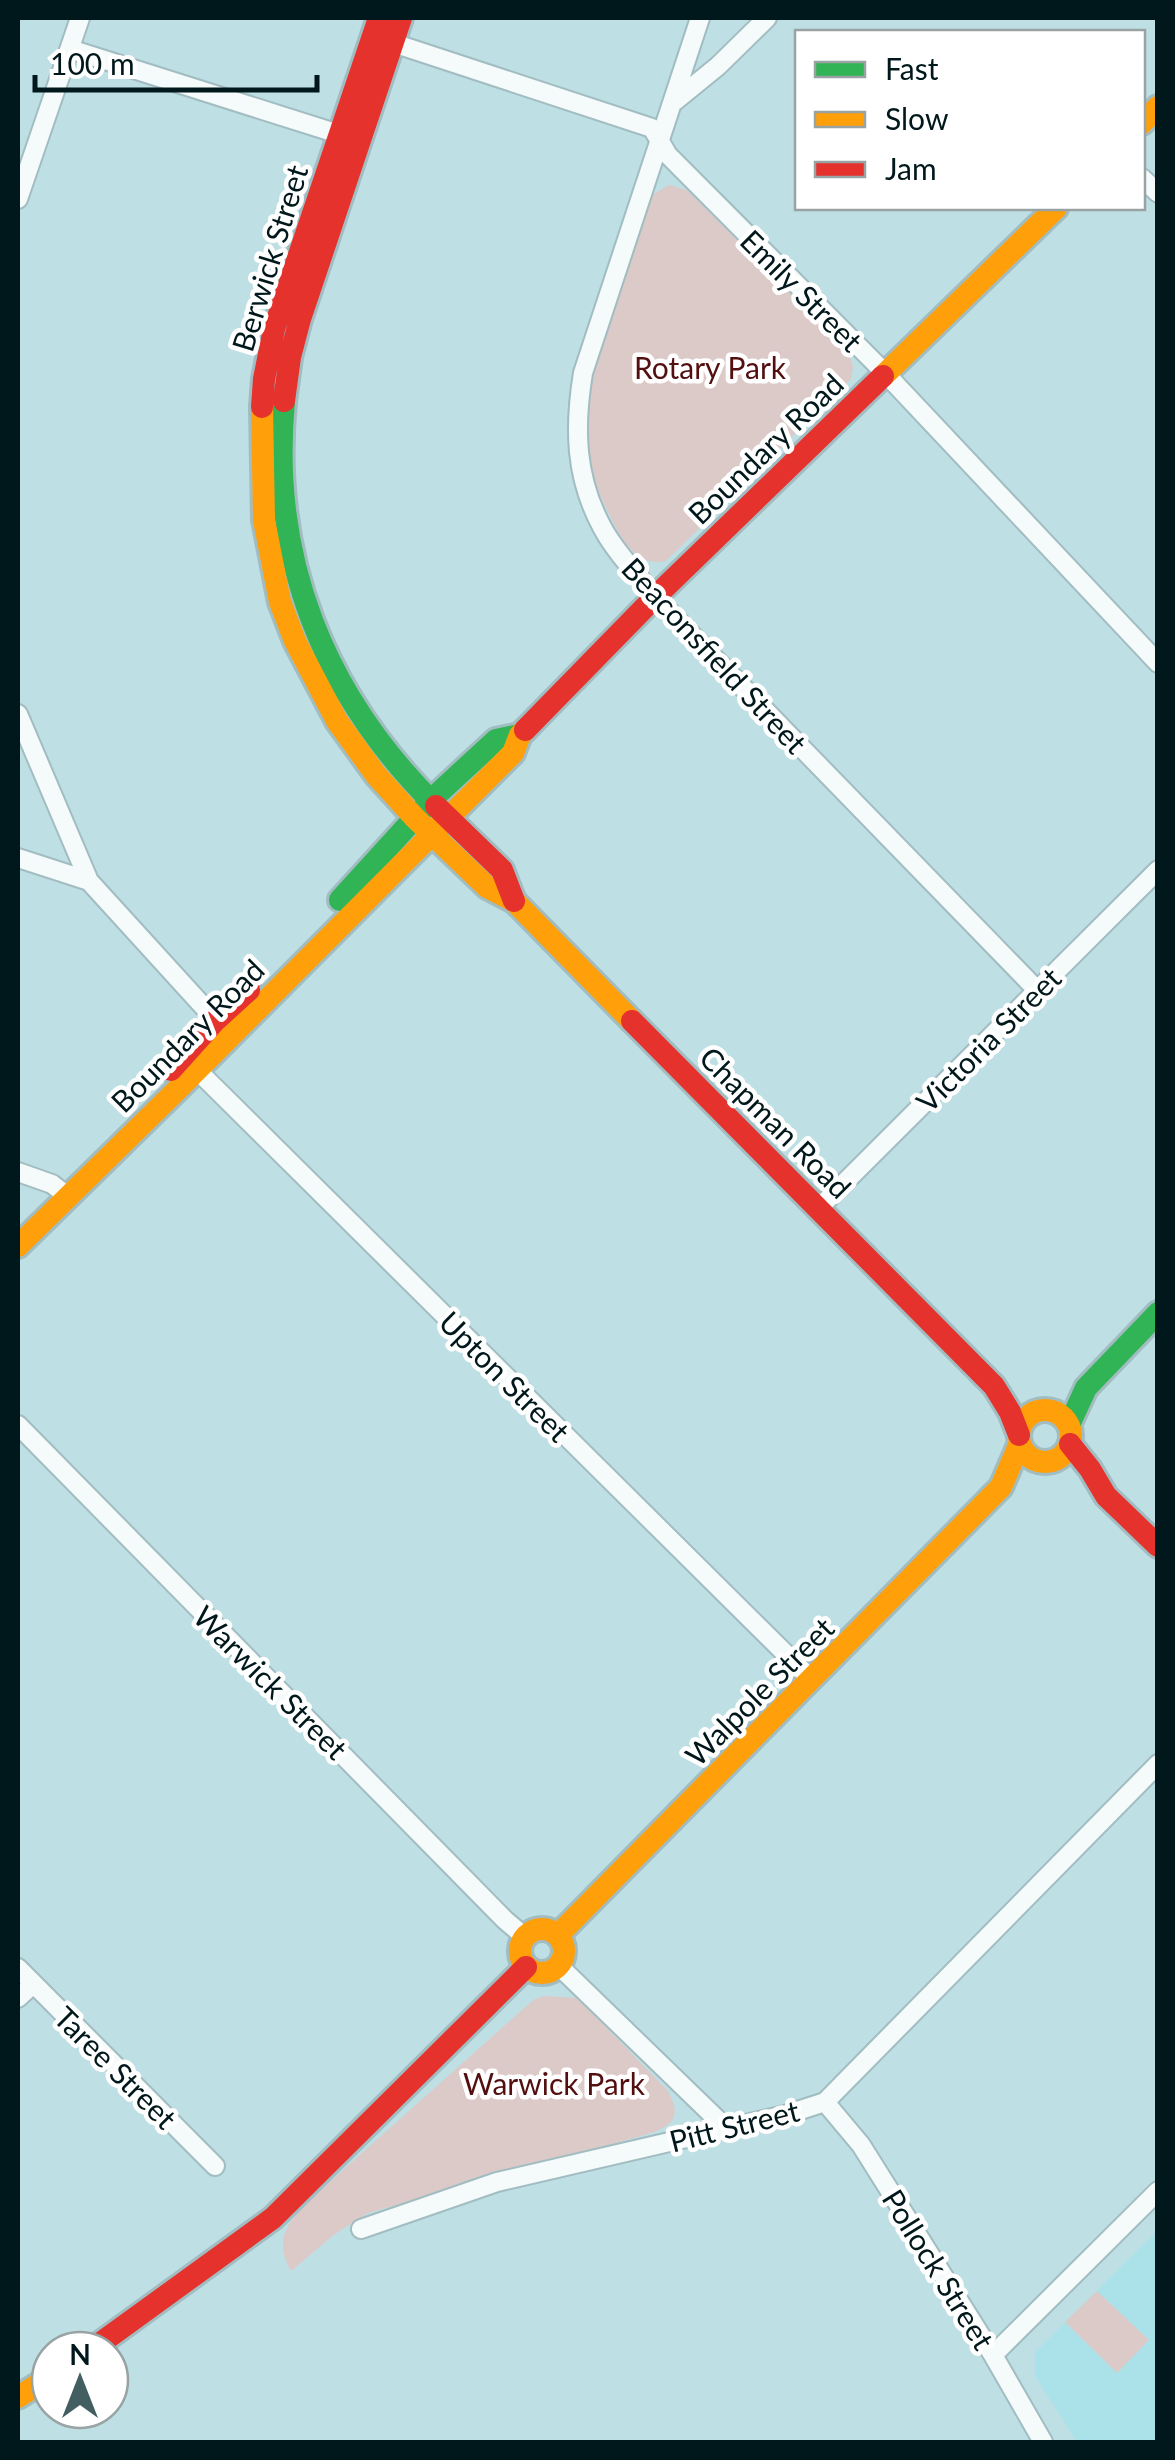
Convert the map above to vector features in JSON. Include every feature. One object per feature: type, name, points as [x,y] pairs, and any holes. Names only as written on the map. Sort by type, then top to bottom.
[{"type":"street","points":[[18,199],[80,18]]},
{"type":"street","name":"Berwick Street","points":[[401,18],[381,32],[349,138],[331,230],[293,344],[282,428],[284,494],[300,582],[329,663],[432,818]]},
{"type":"street","name":"Beaconsfield Street","points":[[700,18],[583,373],[577,408],[578,458],[595,510],[602,529],[655,597],[1037,990]]},
{"type":"street","points":[[673,102],[718,66],[767,18]]},
{"type":"street","name":"Emily Street","points":[[381,32],[652,128],[668,155],[885,372],[1158,664]]},
{"type":"street","points":[[70,49],[349,138]]},
{"type":"street","name":"Boundary Road","points":[[18,1246],[59,1190],[184,1058],[223,1028],[432,818],[513,753],[520,735],[655,597],[1054,210]]},
{"type":"street","points":[[18,714],[89,881],[223,1028]]},
{"type":"street","name":"Chapman Road","points":[[432,818],[505,874],[514,901],[994,1386],[1020,1439]]},
{"type":"street","points":[[18,858],[89,881]]},
{"type":"street","name":"Victoria Street","points":[[819,1208],[1158,870]]},
{"type":"street","name":"Boundary Road","points":[[18,1220],[59,1190],[198,1071],[223,1028]]},
{"type":"street","name":"Upton Street","points":[[198,1071],[812,1680]]},
{"type":"street","points":[[18,1172],[59,1190]]},
{"type":"street","points":[[1158,1313],[1086,1388],[1024,1420],[1020,1439],[1030,1458],[1049,1462],[1106,1496],[1158,1546]]},
{"type":"street","name":"Chapman Road","points":[[994,1386],[1042,1411]]},
{"type":"street","points":[[1049,1462],[1063,1456],[1086,1388]]},
{"type":"street","points":[[1042,1411],[1060,1415],[1106,1496]]},
{"type":"street","name":"Warwick Street","points":[[18,1426],[525,1937]]},
{"type":"street","name":"Walpole Street","points":[[558,1936],[1001,1487],[1020,1439]]},
{"type":"street","name":"Walpole Street","points":[[1001,1487],[1049,1462]]},
{"type":"street","name":"Pitt Street","points":[[361,2229],[496,2182],[785,2115],[825,2102],[1158,1764]]},
{"type":"street","points":[[543,1929],[558,1936],[564,1947],[559,1966],[543,1974],[526,1967],[520,1952],[525,1937],[543,1929]]},
{"type":"street","points":[[559,1966],[724,2127]]},
{"type":"street","points":[[121,2330],[273,2218],[526,1967]]},
{"type":"street","name":"Taree Street","points":[[18,1968],[215,2166]]},
{"type":"street","points":[[18,1998],[33,1984]]},
{"type":"street","name":"Pollock Street","points":[[825,2102],[860,2145],[1044,2442]]},
{"type":"street","points":[[993,2355],[1158,2192]]},
{"type":"shaded area","points":[[1157,2231],[1157,2442],[1077,2442],[1035,2376],[1035,2352]]},
{"type":"green space","name":"Rotary Park","points":[[669,185],[687,190],[849,352],[853,367],[851,379],[666,561],[657,562],[635,554],[615,526],[594,476],[587,425],[597,360],[643,220],[652,195]]},
{"type":"green space","name":"Warwick Park","points":[[544,1996],[578,1998],[668,2091],[675,2111],[672,2120],[655,2132],[368,2213],[335,2234],[291,2271],[284,2239],[298,2213],[523,2009]]},
{"type":"green space","points":[[1097,2291],[1149,2340],[1117,2373],[1065,2322]]},
{"type":"traffic: fast","points":[[284,401],[282,459],[286,515],[296,569],[312,621],[363,718],[436,806]]},
{"type":"traffic: fast","points":[[340,900],[431,800],[496,740],[520,735]]},
{"type":"traffic: fast","points":[[1069,1425],[1086,1388],[1158,1313]]},
{"type":"traffic: slow","points":[[1145,120],[1158,107]]},
{"type":"traffic: slow","points":[[883,376],[1054,210]]},
{"type":"traffic: slow","points":[[262,407],[264,520],[280,602],[295,641],[337,721],[376,775],[415,818],[487,887],[514,901],[632,1021]]},
{"type":"traffic: slow","points":[[18,1246],[513,753],[525,730]]},
{"type":"traffic: slow","points":[[1045,1410],[1063,1418],[1071,1436],[1063,1454],[1045,1462],[1027,1454],[1019,1436],[1027,1418],[1045,1410]]},
{"type":"traffic: slow","points":[[558,1935],[1001,1487],[1020,1443]]},
{"type":"traffic: slow","points":[[542,1929],[558,1935],[564,1951],[558,1967],[542,1973],[526,1967],[520,1951],[526,1935],[542,1929]]},
{"type":"traffic: slow","points":[[18,2397],[30,2390]]},
{"type":"traffic: jam","points":[[262,407],[274,329],[379,18]]},
{"type":"traffic: jam","points":[[284,401],[300,319],[401,18]]},
{"type":"traffic: jam","points":[[525,730],[655,597],[883,376]]},
{"type":"traffic: jam","points":[[436,806],[502,870],[514,901]]},
{"type":"traffic: jam","points":[[171,1070],[249,990]]},
{"type":"traffic: jam","points":[[632,1021],[994,1386],[1019,1435]]},
{"type":"traffic: jam","points":[[1070,1444],[1106,1496],[1158,1546]]},
{"type":"traffic: jam","points":[[119,2330],[273,2218],[526,1967]]}]
